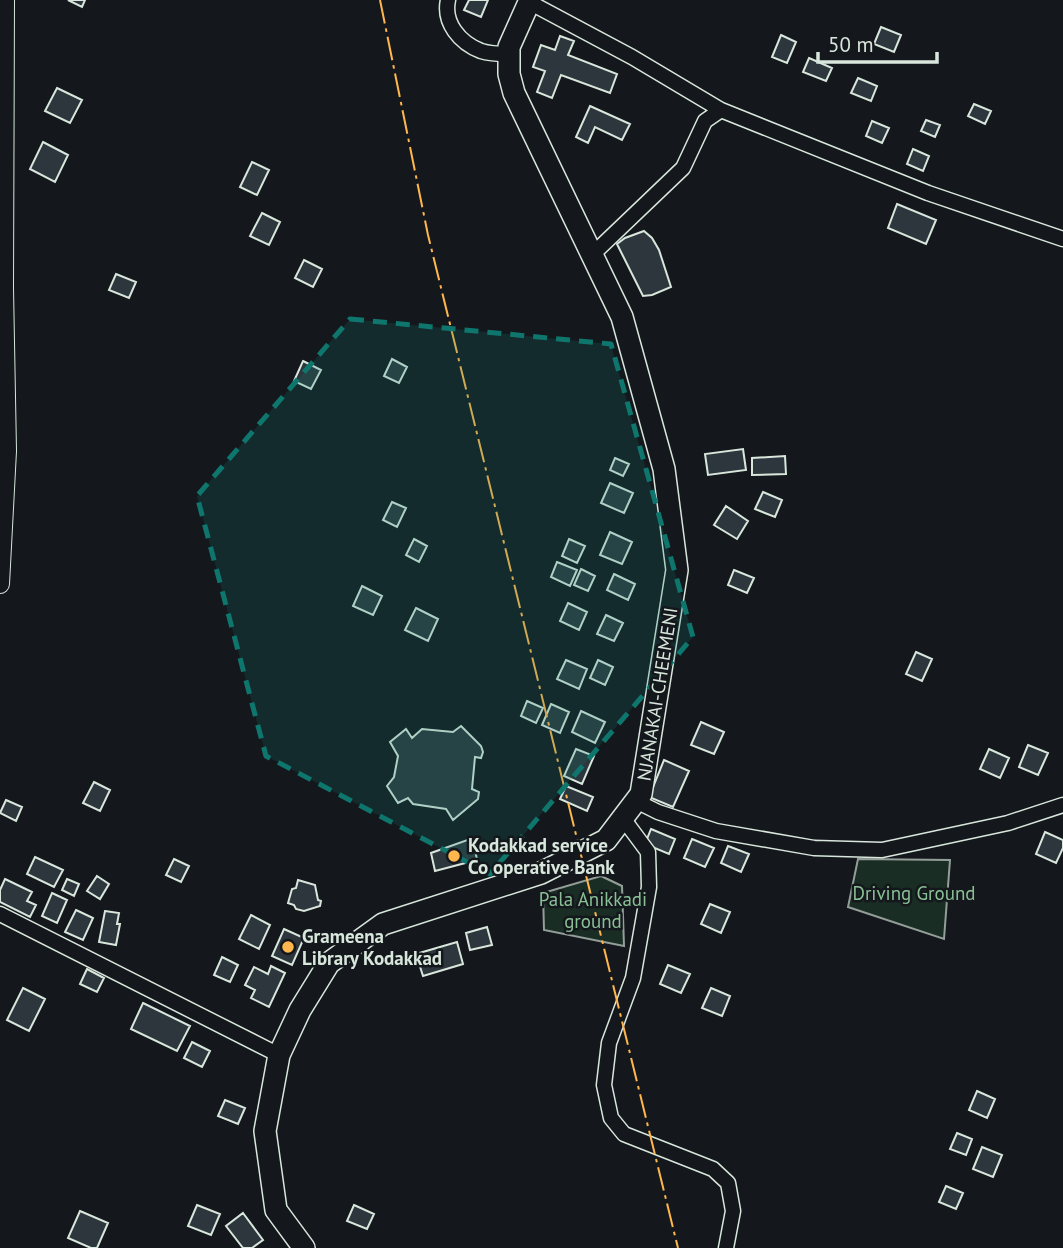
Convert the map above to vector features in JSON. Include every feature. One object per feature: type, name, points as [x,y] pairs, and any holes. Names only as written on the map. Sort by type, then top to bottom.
[{"type":"main road","name":"NJANAKAI-CHEEMENI","points":[[304,1248],[275,1210],[265,1131],[279,1055],[300,1010],[329,963],[383,924],[541,873],[606,840],[641,794],[677,570],[664,470],[622,317],[514,93],[509,74],[509,47],[529,1]]},
{"type":"street","points":[[0,584],[7,451],[4,288],[5,0]]},
{"type":"street","points":[[449,0],[447,18],[456,34],[468,45],[484,52],[509,54]]},
{"type":"street","points":[[529,1],[632,57],[721,110],[928,193],[1063,239]]},
{"type":"street","points":[[593,254],[683,168],[705,121],[721,110]]},
{"type":"street","points":[[726,1248],[733,1211],[728,1183],[713,1169],[624,1134],[611,1118],[604,1085],[609,1043],[633,978],[649,887],[648,852],[629,809],[658,812],[716,831],[814,848],[882,850],[1008,823],[1063,805]]},
{"type":"street","points":[[0,914],[279,1055]]},
{"type":"highlighted area","points":[[350,319],[611,344],[693,637],[490,874],[266,756],[197,496]]},
{"type":"green space","name":"Driving Ground","points":[[858,859],[950,860],[944,939],[848,907]]},
{"type":"green space","name":"Pala Anikkadi ground","points":[[601,876],[622,886],[624,946],[544,930],[543,893]]},
{"type":"building","points":[[68,0],[85,0],[82,7]]},
{"type":"building","points":[[469,0],[488,0],[481,17],[464,10]]},
{"type":"building","points":[[881,27],[901,35],[894,52],[874,44]]},
{"type":"building","points":[[781,35],[796,42],[787,63],[772,57]]},
{"type":"building","points":[[560,36],[574,41],[568,55],[617,74],[610,93],[561,75],[552,98],[537,92],[545,71],[533,67],[541,45],[555,50]]},
{"type":"building","points":[[809,58],[832,68],[826,81],[803,72]]},
{"type":"building","points":[[858,78],[877,86],[871,101],[851,93]]},
{"type":"building","points":[[57,88],[82,100],[70,123],[45,111]]},
{"type":"building","points":[[974,104],[991,111],[985,124],[968,116]]},
{"type":"building","points":[[590,106],[630,124],[622,140],[595,127],[588,143],[576,137]]},
{"type":"building","points":[[926,120],[940,125],[935,137],[921,131]]},
{"type":"building","points":[[872,121],[889,128],[882,143],[866,136]]},
{"type":"building","points":[[43,142],[68,155],[55,182],[30,169]]},
{"type":"building","points":[[913,149],[929,156],[923,171],[907,164]]},
{"type":"building","points":[[252,162],[269,170],[257,195],[240,187]]},
{"type":"building","points":[[897,204],[936,220],[926,244],[888,228]]},
{"type":"building","points":[[262,213],[280,222],[269,245],[250,236]]},
{"type":"building","points":[[644,231],[659,250],[671,287],[643,296],[617,244]]},
{"type":"building","points":[[304,260],[322,269],[313,287],[295,278]]},
{"type":"building","points":[[116,274],[136,282],[129,298],[109,290]]},
{"type":"building","points":[[392,359],[407,367],[399,383],[384,376]]},
{"type":"building","points":[[303,361],[321,370],[311,389],[294,381]]},
{"type":"building","points":[[743,449],[746,470],[708,475],[705,454]]},
{"type":"building","points":[[785,456],[786,474],[752,475],[752,458]]},
{"type":"building","points":[[615,458],[629,464],[623,476],[610,470]]},
{"type":"building","points":[[610,483],[633,493],[624,513],[601,503]]},
{"type":"building","points":[[763,492],[782,500],[775,517],[755,509]]},
{"type":"building","points":[[392,502],[406,508],[397,527],[383,520]]},
{"type":"building","points":[[726,506],[748,521],[737,539],[714,525]]},
{"type":"building","points":[[610,532],[632,542],[622,564],[600,555]]},
{"type":"building","points":[[414,539],[427,546],[419,562],[406,555]]},
{"type":"building","points":[[569,539],[585,546],[577,563],[562,556]]},
{"type":"building","points":[[557,562],[577,570],[570,586],[551,577]]},
{"type":"building","points":[[581,569],[595,576],[588,591],[574,585]]},
{"type":"building","points":[[734,570],[754,578],[747,593],[728,585]]},
{"type":"building","points":[[614,574],[635,584],[628,600],[607,590]]},
{"type":"building","points":[[362,586],[382,596],[373,615],[353,606]]},
{"type":"building","points":[[568,603],[587,612],[579,630],[560,621]]},
{"type":"building","points":[[416,608],[438,619],[428,641],[405,630]]},
{"type":"building","points":[[606,615],[623,623],[614,641],[597,634]]},
{"type":"building","points":[[916,652],[932,659],[922,681],[906,674]]},
{"type":"building","points":[[566,660],[587,669],[579,689],[557,679]]},
{"type":"building","points":[[598,660],[613,667],[605,685],[590,678]]},
{"type":"building","points":[[527,701],[543,708],[536,723],[521,716]]},
{"type":"building","points":[[551,704],[569,712],[560,733],[542,725]]},
{"type":"building","points":[[581,711],[605,722],[595,743],[572,732]]},
{"type":"building","points":[[701,722],[724,732],[714,754],[691,745]]},
{"type":"building","points":[[461,726],[481,746],[483,752],[481,758],[475,757],[472,789],[479,792],[478,799],[453,820],[446,809],[413,804],[408,798],[398,803],[387,786],[394,777],[398,756],[390,742],[406,729],[412,738],[422,729],[453,732]]},
{"type":"building","points":[[1028,745],[1048,753],[1038,775],[1019,767]]},
{"type":"building","points":[[576,749],[594,756],[582,784],[564,776]]},
{"type":"building","points":[[989,749],[1009,758],[1000,778],[980,769]]},
{"type":"building","points":[[664,760],[689,771],[673,807],[649,797]]},
{"type":"building","points":[[94,782],[110,790],[100,811],[83,803]]},
{"type":"building","points":[[566,786],[593,797],[587,811],[560,799]]},
{"type":"building","points":[[6,800],[22,807],[16,821],[0,813]]},
{"type":"building","points":[[651,829],[675,839],[669,854],[645,844]]},
{"type":"building","points":[[1045,832],[1063,840],[1063,848],[1056,863],[1036,854]]},
{"type":"building","name":"Kodakkad service Co operative Bank","points":[[473,838],[477,860],[435,871],[431,853]]},
{"type":"building","points":[[692,839],[714,848],[705,867],[684,858]]},
{"type":"building","points":[[728,846],[749,854],[741,872],[721,863]]},
{"type":"building","points":[[35,857],[63,870],[54,887],[27,874]]},
{"type":"building","points":[[174,859],[189,866],[181,882],[166,875]]},
{"type":"building","points":[[97,876],[109,884],[100,899],[87,891]]},
{"type":"building","points":[[5,879],[32,892],[27,901],[36,905],[30,917],[0,902],[0,890]]},
{"type":"building","points":[[67,879],[79,884],[74,896],[62,890]]},
{"type":"building","points":[[298,880],[315,885],[318,900],[321,901],[320,906],[304,911],[288,903]]},
{"type":"building","points":[[52,893],[67,900],[57,923],[42,916]]},
{"type":"building","points":[[710,904],[730,912],[721,933],[701,924]]},
{"type":"building","points":[[76,910],[93,918],[83,940],[65,932]]},
{"type":"building","points":[[105,911],[119,913],[116,945],[99,942]]},
{"type":"building","points":[[251,915],[270,925],[259,949],[239,939]]},
{"type":"building","points":[[487,927],[492,945],[470,950],[466,933]]},
{"type":"building","name":"Grameena Library Kodakkad","points":[[284,929],[304,938],[292,965],[272,956]]},
{"type":"building","points":[[457,942],[463,964],[423,976],[416,954]]},
{"type":"building","points":[[222,957],[238,965],[230,982],[214,975]]},
{"type":"building","points":[[668,965],[690,974],[681,993],[660,984]]},
{"type":"building","points":[[271,966],[285,973],[269,1007],[251,998],[255,990],[245,985],[254,967],[268,974]]},
{"type":"building","points":[[87,969],[104,978],[97,992],[80,984]]},
{"type":"building","points":[[23,988],[45,999],[29,1031],[7,1020]]},
{"type":"building","points":[[711,988],[730,996],[722,1016],[702,1008]]},
{"type":"building","points":[[143,1003],[190,1026],[177,1051],[131,1029]]},
{"type":"building","points":[[192,1042],[210,1051],[202,1067],[184,1058]]},
{"type":"building","points":[[977,1091],[995,1099],[987,1118],[969,1110]]},
{"type":"building","points":[[225,1100],[245,1108],[238,1124],[218,1116]]},
{"type":"building","points":[[957,1133],[972,1139],[966,1155],[950,1149]]},
{"type":"building","points":[[982,1147],[1002,1155],[993,1177],[973,1169]]},
{"type":"building","points":[[946,1186],[963,1193],[956,1209],[939,1202]]},
{"type":"building","points":[[197,1205],[220,1214],[211,1235],[188,1226]]},
{"type":"building","points":[[354,1205],[374,1214],[367,1229],[347,1221]]},
{"type":"building","points":[[80,1211],[108,1223],[97,1248],[68,1238]]},
{"type":"building","points":[[243,1213],[263,1240],[252,1248],[243,1248],[226,1226]]},
{"type":"power","points":[[380,0],[428,235],[678,1248]]},
{"type":"place","name":"Kodakkad service Co operative Bank","points":[[454,856]]},
{"type":"place","name":"Grameena Library Kodakkad","points":[[288,947]]}]
